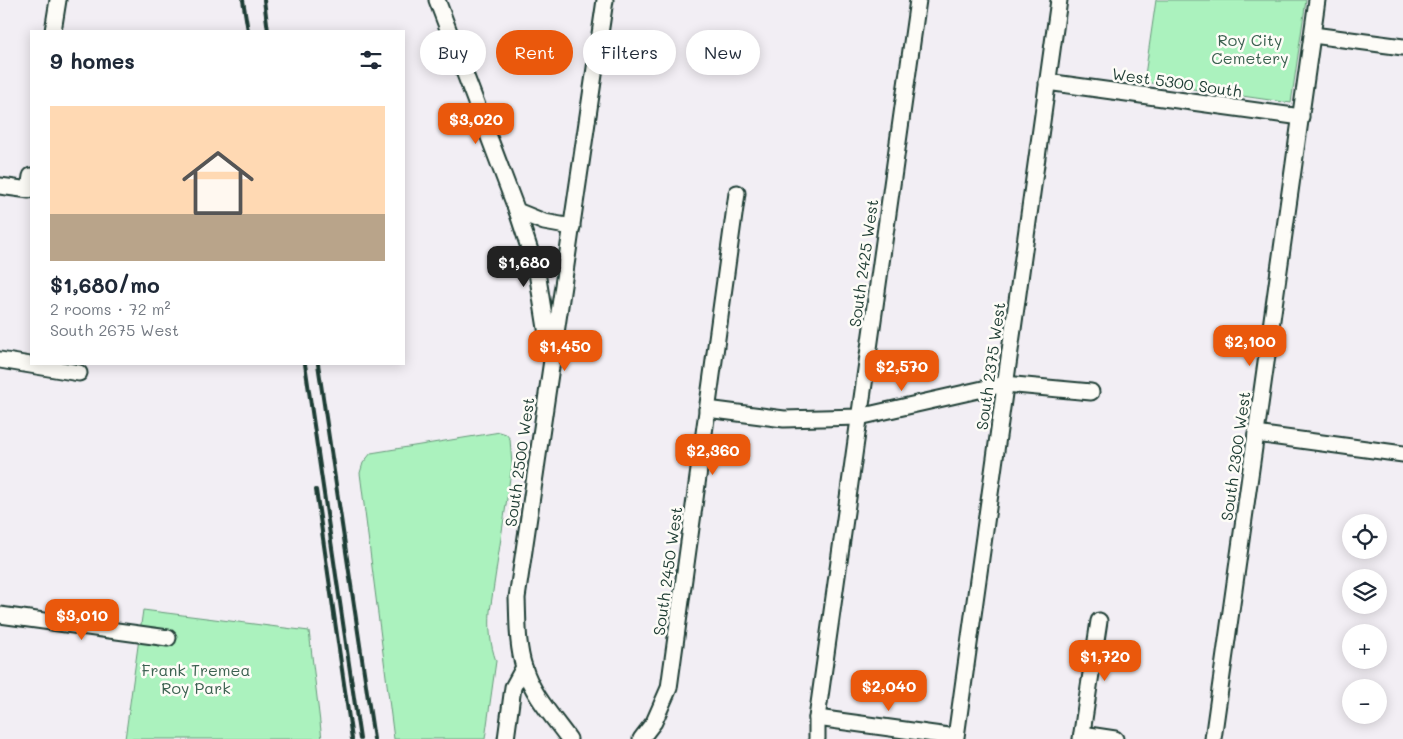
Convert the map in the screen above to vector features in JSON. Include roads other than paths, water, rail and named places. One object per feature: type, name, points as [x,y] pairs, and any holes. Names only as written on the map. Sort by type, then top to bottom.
[{"type":"street","points":[[53,30],[58,0]]},
{"type":"street","points":[[437,0],[517,210],[537,272],[552,362]]},
{"type":"street","name":"South 2500 West","points":[[570,739],[531,685],[524,667],[518,634],[517,598],[605,0]]},
{"type":"street","name":"South 2425 West","points":[[817,739],[817,718],[918,0]]},
{"type":"street","name":"South 2375 West","points":[[817,718],[956,737],[1059,0]]},
{"type":"street","name":"South 2300 West","points":[[1212,739],[1317,0]]},
{"type":"street","points":[[1312,35],[1403,47]]},
{"type":"street","name":"West 5300 South","points":[[1047,82],[1301,117]]},
{"type":"street","points":[[0,186],[30,183]]},
{"type":"street","name":"South 2450 West","points":[[641,739],[654,722],[669,688],[737,193]]},
{"type":"street","points":[[517,210],[544,222],[572,227]]},
{"type":"street","points":[[0,360],[30,365]]},
{"type":"street","points":[[30,365],[79,373]]},
{"type":"street","points":[[707,409],[784,419],[859,418],[1005,384],[1091,392]]},
{"type":"street","points":[[1256,434],[1403,454]]},
{"type":"street","points":[[0,615],[168,638]]},
{"type":"street","points":[[1099,621],[1082,737],[1115,739]]},
{"type":"street","points":[[506,739],[513,687],[524,667]]},
{"type":"railway","points":[[243,0],[248,30]]},
{"type":"railway","points":[[264,0],[268,30]]},
{"type":"railway","points":[[305,365],[360,739]]},
{"type":"railway","points":[[318,365],[374,739]]},
{"type":"railway","points":[[316,490],[352,739]]},
{"type":"park label","name":"Roy City Cemetery","points":[[1250,48]]},
{"type":"park label","name":"Frank Tremea Roy Park","points":[[196,678]]}]
